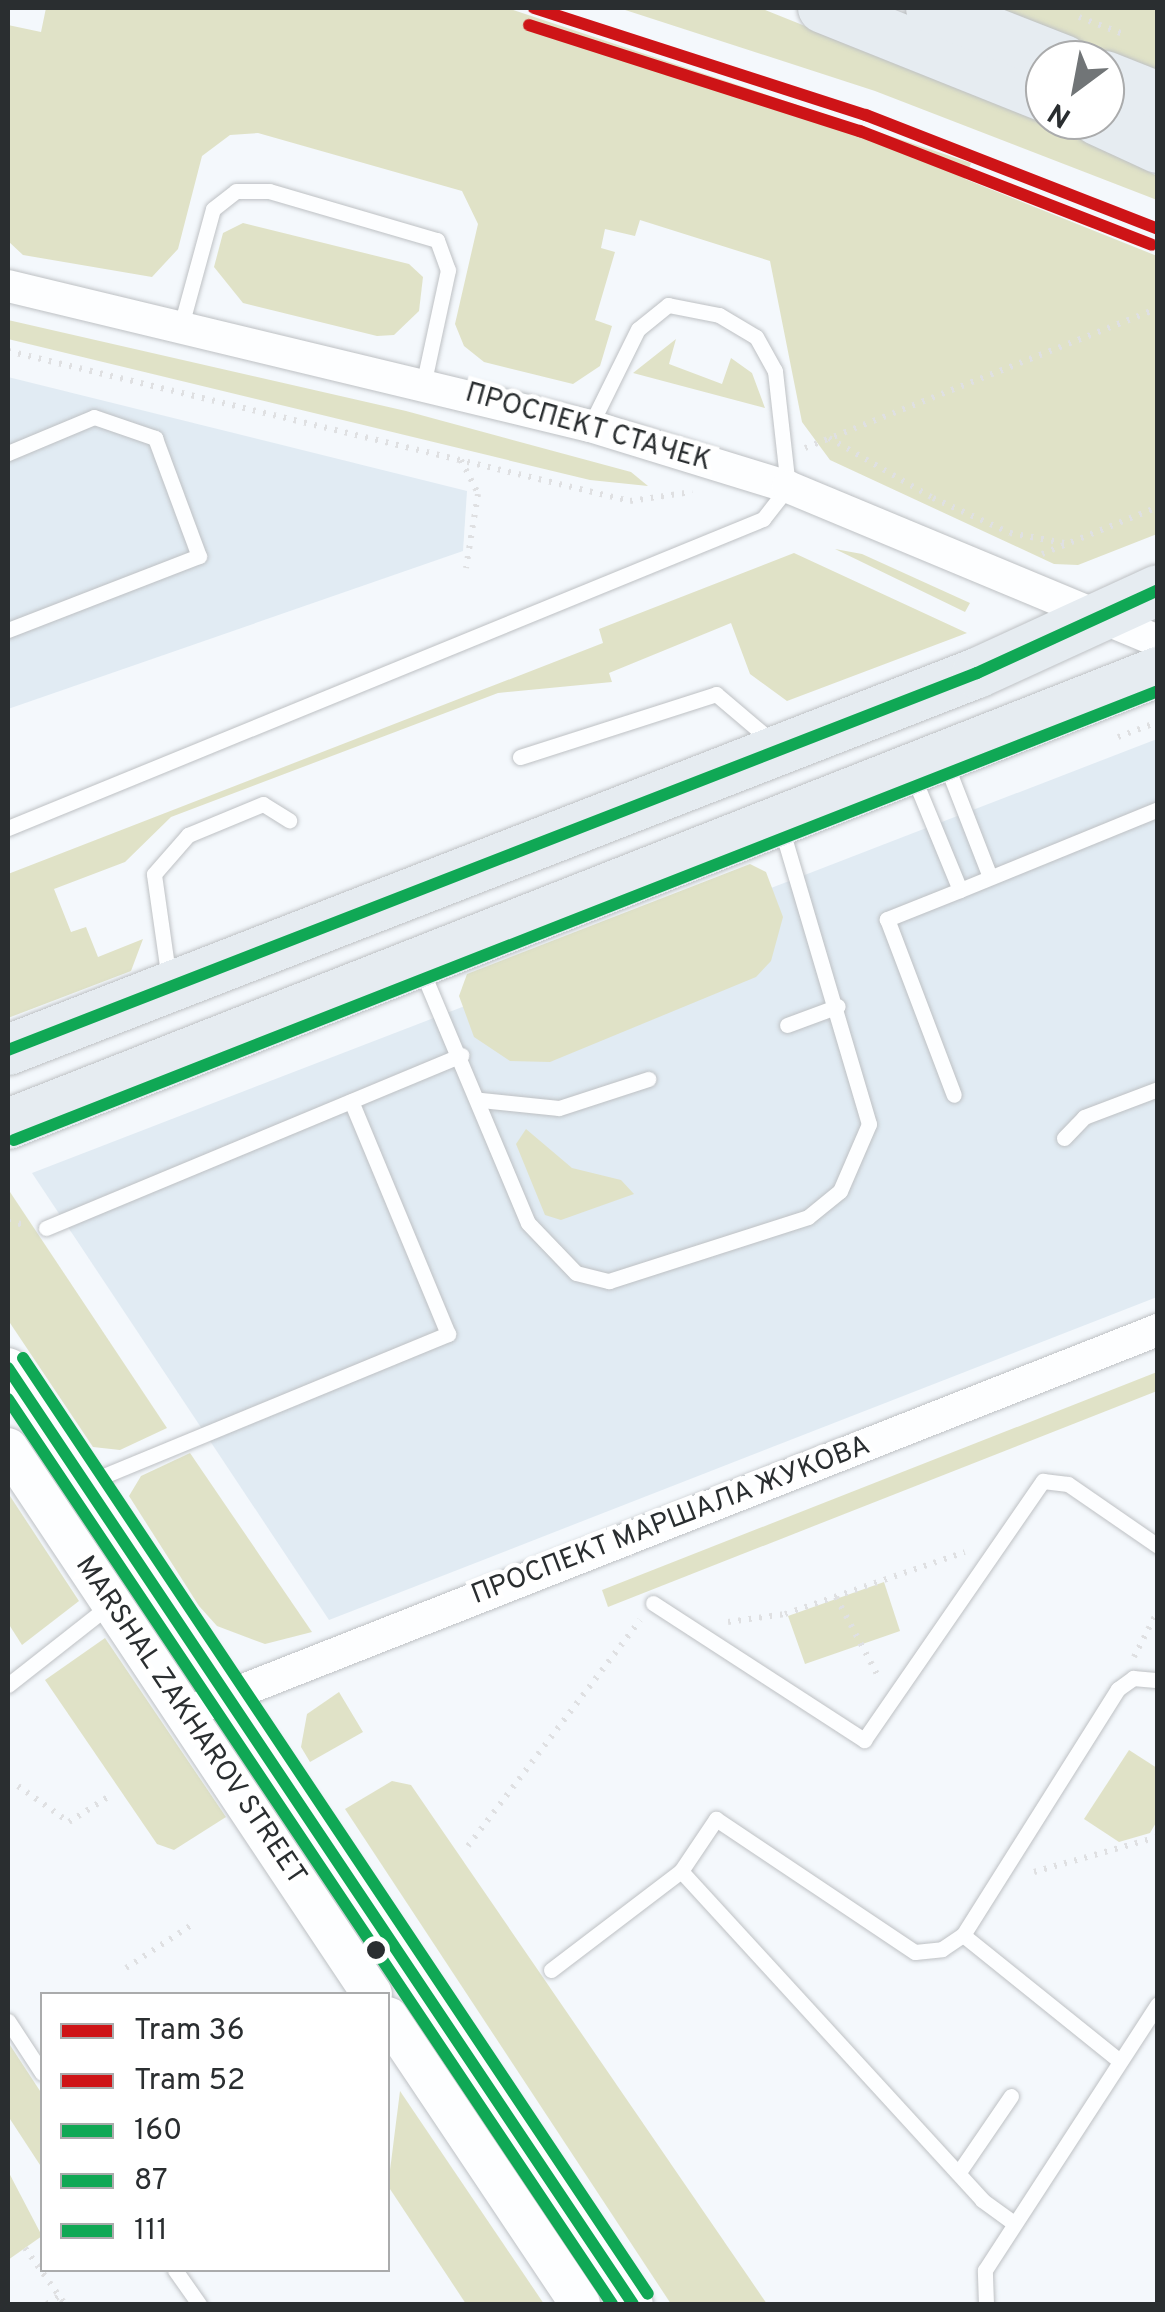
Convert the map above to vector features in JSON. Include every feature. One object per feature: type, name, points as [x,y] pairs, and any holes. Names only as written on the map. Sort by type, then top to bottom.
[{"type":"main road","points":[[823,8],[1025,89]]},
{"type":"main road","points":[[931,8],[1068,37]]},
{"type":"main road","points":[[1125,84],[1158,97]]},
{"type":"main road","points":[[1125,133],[1158,148]]},
{"type":"main road","points":[[8,1050],[782,750],[1094,615],[1155,635]]},
{"type":"main road","points":[[8,1124],[926,761],[1155,635]]},
{"type":"street","name":"ПРОСПЕКТ СТАЧЕК","points":[[8,286],[182,322],[590,426],[788,487],[1094,615]]},
{"type":"street","name":"ПРОСПЕКТ МАРШАЛА ЖУКОВА","points":[[185,1712],[1158,1330]]},
{"type":"street","name":"MARSHAL ZAKHAROV STREET","points":[[8,1368],[634,2304]]},
{"type":"street","name":"MARSHAL ZAKHAROV STREET","points":[[8,1448],[371,1992]]},
{"type":"street","points":[[390,2020],[580,2304]]},
{"type":"lane","points":[[182,322],[213,209],[236,192],[269,191],[437,240],[448,270],[424,381]]},
{"type":"lane","points":[[8,828],[763,518],[788,487],[775,371],[756,338],[719,315],[668,305],[638,329],[590,426]]},
{"type":"lane","points":[[8,453],[94,417],[155,438],[200,556],[8,630]]},
{"type":"lane","points":[[520,757],[716,694],[782,750]]},
{"type":"lane","points":[[926,761],[990,877]]},
{"type":"lane","points":[[926,761],[960,890]]},
{"type":"lane","points":[[171,990],[154,874],[188,835],[264,804],[290,820]]},
{"type":"lane","points":[[954,1095],[887,919],[1158,809]]},
{"type":"lane","points":[[418,962],[548,1251],[576,1273],[610,1281],[808,1217],[840,1192],[869,1124],[838,1006],[779,820]]},
{"type":"lane","points":[[787,1025],[838,1006]]},
{"type":"lane","points":[[46,1228],[461,1055]]},
{"type":"lane","points":[[481,1100],[559,1108],[648,1079]]},
{"type":"lane","points":[[1064,1138],[1084,1117],[1158,1089]]},
{"type":"lane","points":[[48,1508],[84,1483],[448,1334],[352,1101]]},
{"type":"lane","points":[[653,1603],[864,1740],[1033,1488],[1054,1480],[1158,1546]]},
{"type":"lane","points":[[8,1684],[112,1604]]},
{"type":"lane","points":[[551,1970],[681,1871],[716,1819],[915,1952],[963,1935],[1118,1688],[1134,1678],[1158,1680]]},
{"type":"lane","points":[[681,1871],[959,2172],[1014,2223]]},
{"type":"lane","points":[[963,1935],[1117,2059]]},
{"type":"lane","points":[[986,2304],[985,2270],[1117,2059],[1158,2004]]},
{"type":"lane","points":[[8,2021],[40,2070]]},
{"type":"lane","points":[[959,2172],[1011,2096]]},
{"type":"lane","points":[[176,2272],[199,2304]]},
{"type":"path","points":[[1068,37],[1140,41]]},
{"type":"path","points":[[803,448],[1158,308]]},
{"type":"path","points":[[8,351],[630,502],[670,500]]},
{"type":"path","points":[[828,438],[933,498],[1010,532],[1064,543]]},
{"type":"path","points":[[461,460],[478,494],[466,568]]},
{"type":"path","points":[[1042,554],[1158,507]]},
{"type":"path","points":[[692,1628],[836,1597],[995,1542]]},
{"type":"path","points":[[836,1597],[870,1672],[897,1689]]},
{"type":"path","points":[[468,1846],[653,1603]]},
{"type":"path","points":[[1134,1678],[1135,1644],[1158,1610]]},
{"type":"path","points":[[18,1786],[69,1822],[108,1797]]},
{"type":"path","points":[[996,1882],[1158,1836]]},
{"type":"path","points":[[126,1968],[193,1924]]},
{"type":"path","points":[[25,2248],[40,2269]]},
{"type":"path","points":[[42,2272],[65,2304]]},
{"type":"path","points":[[47,2304],[59,2296]]},
{"type":"shaded area","points":[[8,377],[467,491],[463,551],[8,709]]},
{"type":"shaded area","points":[[1157,739],[1157,1297],[329,1620],[32,1173]]},
{"type":"green space","points":[[46,8],[507,8],[971,163],[965,179],[1157,256],[1157,534],[1078,565],[1054,564],[830,460],[802,422],[770,261],[640,220],[635,236],[605,229],[601,248],[615,252],[595,320],[612,326],[600,366],[573,384],[484,362],[464,346],[455,324],[478,224],[462,191],[258,133],[230,135],[202,156],[178,249],[152,277],[23,255],[8,241],[8,25],[41,32]]},
{"type":"green space","points":[[619,8],[760,8],[1025,114],[1025,140],[1087,140],[1157,176],[1157,200],[875,91]]},
{"type":"green space","points":[[992,8],[1157,8],[1157,73],[1125,60],[1125,40],[1074,40]]},
{"type":"green space","points":[[243,223],[409,264],[423,277],[419,311],[394,335],[377,336],[243,303],[214,267],[223,233]]},
{"type":"green space","points":[[8,320],[406,411],[631,472],[648,486],[590,480],[8,339]]},
{"type":"green space","points":[[676,339],[669,364],[722,384],[731,358],[752,373],[765,408],[633,373]]},
{"type":"green space","points":[[835,549],[862,554],[970,603],[965,612]]},
{"type":"green space","points":[[794,553],[967,633],[787,701],[750,674],[731,623],[609,673],[612,682],[498,693],[171,817],[125,862],[54,889],[71,932],[86,927],[98,957],[143,939],[131,971],[8,1018],[8,874],[603,643],[599,629]]},
{"type":"green space","points":[[750,864],[766,872],[783,917],[771,961],[756,977],[550,1062],[510,1061],[474,1037],[459,996],[467,974]]},
{"type":"green space","points":[[526,1129],[572,1168],[621,1180],[634,1194],[561,1220],[545,1215],[516,1144]]},
{"type":"green space","points":[[8,1189],[167,1428],[120,1450],[93,1447],[8,1320]]},
{"type":"green space","points":[[1157,1372],[1157,1391],[608,1607],[602,1590]]},
{"type":"green space","points":[[190,1453],[312,1632],[265,1644],[217,1626],[199,1606],[129,1496],[141,1476]]},
{"type":"green space","points":[[8,1493],[79,1601],[22,1645],[8,1623]]},
{"type":"green space","points":[[884,1582],[900,1631],[805,1664],[788,1616]]},
{"type":"green space","points":[[105,1638],[226,1817],[174,1850],[157,1844],[45,1680]]},
{"type":"green space","points":[[339,1692],[363,1732],[310,1762],[301,1747],[307,1714]]},
{"type":"green space","points":[[1129,1750],[1157,1768],[1157,1821],[1150,1833],[1119,1842],[1084,1819]]},
{"type":"green space","points":[[392,1781],[411,1785],[767,2304],[671,2304],[345,1809]]},
{"type":"green space","points":[[8,2042],[40,2091],[40,2165],[8,2116]]},
{"type":"green space","points":[[400,2091],[544,2304],[466,2304],[390,2189]]},
{"type":"green space","points":[[8,2171],[40,2237],[8,2260]]},
{"type":"tram line","name":"36","points":[[534,8],[866,115],[1158,229]]},
{"type":"tram line","name":"52","points":[[529,25],[860,131],[1152,245]]},
{"type":"transit line","name":"160","points":[[8,1050],[977,673],[1158,590]]},
{"type":"transit line","name":"87","points":[[14,1140],[1158,691]]},
{"type":"transit line","name":"111","points":[[23,1358],[648,2294]]},
{"type":"transit line","name":"160","points":[[8,1368],[633,2304]]},
{"type":"transit line","name":"87","points":[[8,1399],[612,2304]]}]
